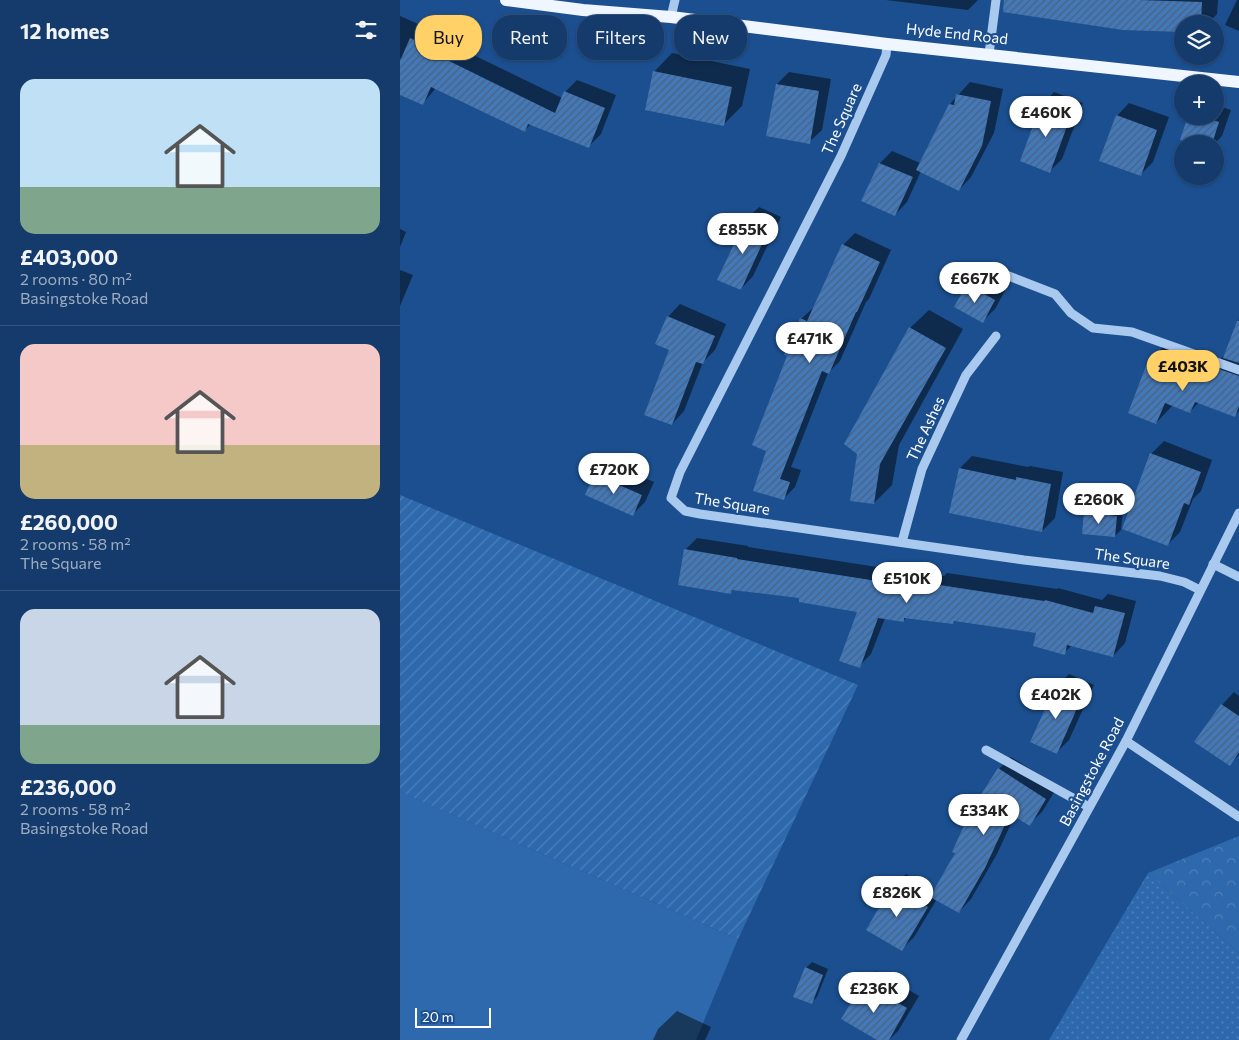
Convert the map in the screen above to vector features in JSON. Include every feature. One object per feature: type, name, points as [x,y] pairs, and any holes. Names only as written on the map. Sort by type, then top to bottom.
[{"type":"main road","name":"Hyde End Road","points":[[506,0],[1239,82]]},
{"type":"street","points":[[671,17],[675,0]]},
{"type":"street","points":[[989,54],[996,0]]},
{"type":"street","name":"The Square","points":[[887,44],[886,55],[841,156],[680,472],[672,498],[685,511],[700,514],[1024,560],[1160,576],[1184,582],[1200,590]]},
{"type":"street","points":[[996,271],[1055,294],[1071,313],[1093,328],[1132,332],[1239,370]]},
{"type":"street","name":"The Ashes","points":[[902,542],[922,468],[966,375],[996,336]]},
{"type":"street","name":"Basingstoke Road","points":[[962,1040],[1126,741],[1239,513]]},
{"type":"street","points":[[1213,564],[1239,577]]},
{"type":"street","points":[[1126,741],[1239,817]]},
{"type":"street","points":[[986,750],[1089,808]]},
{"type":"green space","points":[[400,495],[858,685],[738,939],[400,792]]},
{"type":"green space","points":[[400,792],[738,939],[696,1040],[400,1040]]},
{"type":"green space","points":[[1239,836],[1239,953],[1148,873]]},
{"type":"green space","points":[[1148,873],[1239,953],[1239,1040],[1049,1040]]},
{"type":"building","points":[[1004,0],[1202,2],[1201,15],[1174,15],[1174,32],[1123,30],[1003,12]]},
{"type":"building","points":[[410,38],[415,40],[415,60],[447,60],[555,113],[564,91],[605,108],[589,148],[528,124],[525,132],[431,87],[423,105],[400,95],[400,61]]},
{"type":"building","points":[[653,71],[732,87],[724,126],[645,110]]},
{"type":"building","points":[[776,84],[819,91],[810,144],[766,136]]},
{"type":"building","points":[[956,94],[991,101],[982,146],[959,191],[916,170],[949,104],[954,105]]},
{"type":"building","points":[[1041,104],[1071,115],[1050,173],[1020,161]]},
{"type":"building","points":[[1116,115],[1157,130],[1141,176],[1099,161]]},
{"type":"building","points":[[1185,125],[1218,125],[1215,135],[1182,135]]},
{"type":"building","points":[[879,163],[913,177],[895,216],[861,201]]},
{"type":"building","points":[[746,219],[769,229],[741,290],[717,280]]},
{"type":"building","points":[[842,244],[880,262],[829,374],[822,371],[780,479],[790,482],[784,500],[753,491],[766,451],[752,445],[787,356],[784,355],[800,318],[807,321]]},
{"type":"building","points":[[967,284],[995,300],[983,323],[954,307]]},
{"type":"building","points":[[667,316],[715,336],[703,364],[696,362],[672,425],[644,415],[669,350],[655,344]]},
{"type":"building","points":[[1237,321],[1239,321],[1239,363],[1223,358]]},
{"type":"building","points":[[909,327],[946,348],[880,464],[874,504],[850,501],[857,454],[844,444]]},
{"type":"building","points":[[1149,358],[1203,380],[1208,369],[1218,373],[1219,369],[1239,376],[1239,406],[1235,417],[1195,402],[1190,413],[1165,403],[1156,424],[1128,413]]},
{"type":"building","points":[[1150,453],[1201,472],[1189,505],[1184,503],[1168,546],[1122,529]]},
{"type":"building","points":[[959,468],[1016,480],[1016,477],[1051,484],[1042,532],[949,513]]},
{"type":"building","points":[[594,474],[642,495],[633,516],[585,495]]},
{"type":"building","points":[[1084,512],[1117,516],[1115,537],[1082,534]]},
{"type":"building","points":[[684,549],[877,581],[933,588],[933,584],[1045,600],[1093,613],[1095,606],[1125,613],[1113,657],[1067,645],[1065,655],[1033,646],[1036,633],[954,621],[953,624],[904,618],[904,622],[878,618],[860,668],[839,661],[857,612],[799,602],[799,598],[732,590],[731,594],[678,585]]},
{"type":"building","points":[[1056,685],[1082,697],[1057,754],[1030,742]]},
{"type":"building","points":[[1221,704],[1239,716],[1239,752],[1230,766],[1194,742]]},
{"type":"building","points":[[998,768],[1046,799],[1030,826],[1010,814],[985,868],[959,913],[930,897],[955,853],[952,852],[971,810]]},
{"type":"building","points":[[892,885],[928,907],[902,951],[866,930]]},
{"type":"building","points":[[805,967],[823,975],[812,1004],[793,997]]},
{"type":"building","points":[[863,983],[907,1008],[889,1040],[877,1040],[841,1019]]}]
